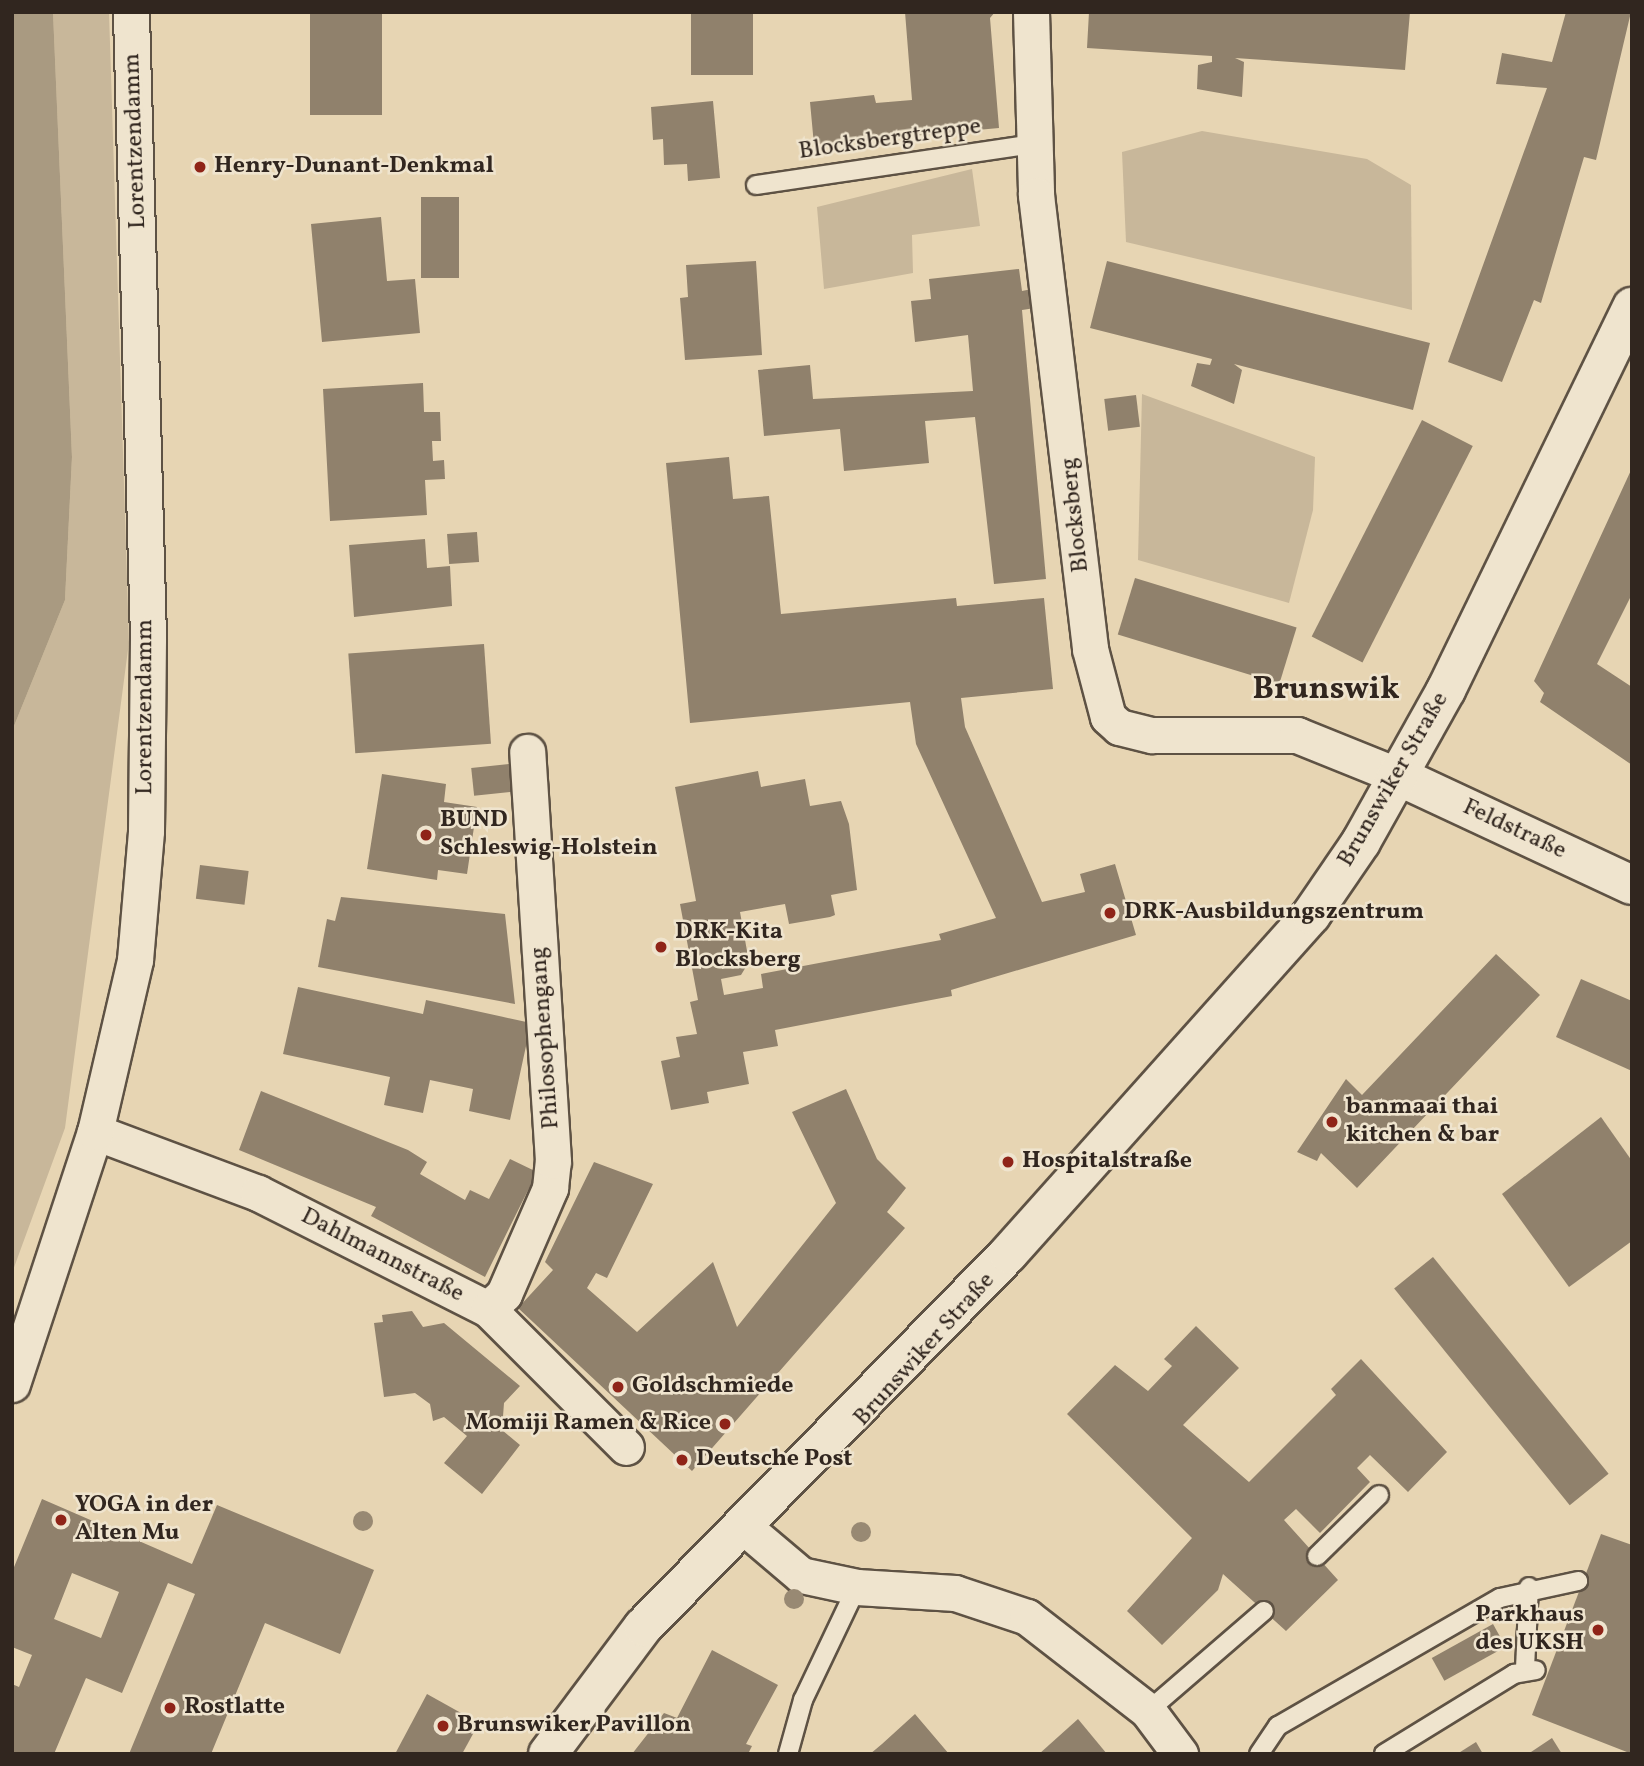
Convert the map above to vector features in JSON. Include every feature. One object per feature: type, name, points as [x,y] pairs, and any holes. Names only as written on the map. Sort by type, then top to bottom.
[{"type":"main road","name":"Brunswiker Straße","points":[[548,1754],[643,1628],[743,1526],[866,1417],[975,1300],[1008,1254],[1311,915],[1361,842],[1396,775],[1446,690],[1632,307]]},
{"type":"main road","name":"Feldstraße","points":[[1396,775],[1632,885]]},
{"type":"street","name":"Lorentzendamm","points":[[12,1384],[95,1132],[135,960],[145,831],[147,596],[131,12]]},
{"type":"street","name":"Blocksberg","points":[[1031,12],[1032,144],[1090,649],[1108,717],[1119,727],[1152,735],[1297,735],[1396,775]]},
{"type":"street","name":"Philosophengang","points":[[488,1309],[504,1294],[550,1188],[553,1161],[527,752]]},
{"type":"street","name":"Dahlmannstraße","points":[[95,1132],[258,1193],[488,1309],[626,1447]]},
{"type":"street","points":[[743,1526],[801,1575],[857,1587],[955,1593],[1027,1617],[1148,1711],[1180,1754]]},
{"type":"lane","name":"Blocksbergtreppe","points":[[756,185],[1032,144]]},
{"type":"lane","points":[[1317,1556],[1379,1495]]},
{"type":"lane","points":[[1259,1754],[1278,1727],[1360,1675],[1404,1658],[1529,1587],[1578,1581]]},
{"type":"lane","points":[[788,1754],[803,1700],[857,1587]]},
{"type":"lane","points":[[1384,1754],[1531,1669],[1529,1587]]},
{"type":"lane","points":[[1148,1711],[1264,1611]]},
{"type":"shaded area","points":[[12,12],[53,12],[72,457],[65,600],[12,731]]},
{"type":"shaded area","points":[[53,12],[109,12],[129,642],[65,1128],[12,1273],[12,731],[65,600],[72,457]]},
{"type":"shaded area","points":[[1202,131],[1367,159],[1411,185],[1412,310],[1126,242],[1122,152]]},
{"type":"shaded area","points":[[972,169],[980,226],[912,235],[913,273],[824,289],[817,207]]},
{"type":"shaded area","points":[[1142,394],[1315,457],[1313,510],[1289,603],[1138,560]]},
{"type":"building","points":[[310,12],[382,12],[382,115],[310,115]]},
{"type":"building","points":[[691,12],[753,12],[753,75],[691,75]]},
{"type":"building","points":[[905,12],[995,12],[990,18],[999,128],[814,145],[810,102],[874,95],[876,103],[912,100]]},
{"type":"building","points":[[1089,12],[1410,12],[1405,70],[1235,58],[1244,62],[1242,97],[1197,89],[1198,65],[1212,62],[1212,56],[1087,48]]},
{"type":"building","points":[[1566,12],[1631,12],[1596,160],[1584,157],[1541,303],[1534,300],[1502,382],[1448,362],[1547,88],[1496,84],[1502,53],[1552,62]]},
{"type":"building","points":[[713,101],[720,178],[688,181],[687,164],[664,165],[663,139],[653,140],[651,107]]},
{"type":"building","points":[[421,197],[459,197],[459,278],[421,278]]},
{"type":"building","points":[[381,217],[387,281],[415,279],[420,333],[322,342],[311,224]]},
{"type":"building","points":[[756,261],[762,355],[685,360],[680,298],[688,297],[686,265]]},
{"type":"building","points":[[1107,261],[1430,343],[1413,410],[1234,364],[1242,370],[1234,404],[1191,386],[1197,363],[1210,365],[1212,359],[1090,328]]},
{"type":"building","points":[[1019,269],[1022,291],[1032,289],[1035,308],[1022,310],[1046,579],[994,584],[975,417],[925,421],[929,463],[844,471],[840,429],[764,436],[758,370],[810,365],[813,399],[973,391],[968,335],[915,342],[911,301],[931,299],[929,279]]},
{"type":"building","points":[[423,383],[424,412],[440,412],[441,441],[432,441],[433,461],[444,460],[445,479],[425,480],[427,515],[330,521],[323,389]]},
{"type":"building","points":[[1136,395],[1140,427],[1108,431],[1104,399]]},
{"type":"building","points":[[1422,420],[1473,446],[1362,662],[1312,637]]},
{"type":"building","points":[[729,457],[733,499],[769,496],[781,614],[956,598],[957,606],[1044,598],[1053,689],[961,698],[965,727],[1042,902],[1085,892],[1080,874],[1115,864],[1136,935],[951,990],[952,996],[775,1030],[778,1046],[743,1052],[749,1084],[707,1092],[709,1103],[671,1110],[661,1061],[680,1057],[676,1037],[697,1034],[690,1002],[698,1000],[680,904],[696,901],[675,787],[758,771],[761,787],[805,779],[810,806],[841,801],[849,824],[857,890],[831,895],[835,915],[830,917],[789,924],[785,904],[740,912],[749,962],[741,975],[721,979],[724,995],[763,988],[761,974],[941,940],[939,934],[996,918],[916,744],[910,702],[690,723],[666,463]]},
{"type":"building","points":[[1632,468],[1632,594],[1597,664],[1632,687],[1632,765],[1540,702],[1544,693],[1534,681]]},
{"type":"building","points":[[477,532],[479,562],[449,564],[447,534]]},
{"type":"building","points":[[425,539],[427,568],[450,566],[452,606],[354,617],[349,545]]},
{"type":"building","points":[[1135,578],[1297,627],[1279,684],[1118,634]]},
{"type":"building","points":[[484,644],[491,744],[355,753],[348,653]]},
{"type":"building","points":[[509,764],[512,792],[474,796],[471,768]]},
{"type":"building","points":[[382,774],[446,784],[444,802],[477,807],[467,874],[438,870],[437,880],[367,869]]},
{"type":"building","points":[[200,865],[249,871],[244,905],[196,899]]},
{"type":"building","points":[[341,897],[505,914],[515,1004],[318,967],[327,919],[335,921]]},
{"type":"building","points":[[1496,954],[1540,995],[1357,1188],[1321,1153],[1317,1161],[1297,1152],[1346,1079],[1362,1095]]},
{"type":"building","points":[[1581,979],[1632,1001],[1632,1071],[1556,1037]]},
{"type":"building","points":[[298,987],[423,1014],[426,1000],[531,1023],[510,1120],[469,1111],[473,1089],[430,1080],[423,1113],[384,1105],[390,1077],[283,1054]]},
{"type":"building","points":[[846,1089],[877,1159],[906,1188],[887,1212],[905,1228],[692,1471],[518,1308],[553,1270],[545,1262],[594,1162],[653,1184],[607,1278],[596,1273],[587,1288],[637,1332],[713,1262],[737,1327],[836,1203],[792,1112]]},
{"type":"building","points":[[261,1091],[408,1150],[427,1162],[420,1174],[465,1200],[470,1190],[489,1199],[510,1159],[537,1172],[485,1277],[371,1216],[376,1207],[239,1150]]},
{"type":"building","points":[[1601,1117],[1632,1161],[1632,1241],[1569,1287],[1502,1194]]},
{"type":"building","points":[[1433,1257],[1609,1474],[1570,1505],[1394,1288]]},
{"type":"building","points":[[412,1311],[423,1327],[444,1323],[520,1386],[504,1403],[502,1430],[520,1445],[482,1494],[444,1463],[467,1436],[444,1417],[433,1421],[430,1404],[415,1393],[384,1397],[374,1323],[383,1322],[382,1315]]},
{"type":"building","points":[[1196,1326],[1239,1368],[1183,1425],[1249,1482],[1336,1395],[1331,1389],[1361,1359],[1447,1452],[1408,1492],[1370,1455],[1357,1468],[1370,1482],[1320,1533],[1296,1509],[1284,1520],[1338,1580],[1286,1631],[1223,1574],[1218,1590],[1162,1645],[1127,1611],[1192,1538],[1067,1414],[1115,1365],[1148,1391],[1172,1366],[1164,1359]]},
{"type":"building","points":[[42,1499],[192,1564],[217,1505],[374,1570],[340,1654],[265,1623],[211,1754],[129,1754],[195,1594],[168,1583],[122,1693],[86,1678],[54,1754],[12,1754],[12,1684],[19,1687],[32,1655],[12,1647],[12,1572]],"holes":[[[72,1573],[119,1592],[101,1638],[54,1619]]]},
{"type":"building","name":"Parkhaus des UKSH","points":[[1601,1534],[1632,1545],[1632,1754],[1532,1715]]},
{"type":"building","points":[[1493,1624],[1506,1647],[1444,1681],[1432,1658]]},
{"type":"building","points":[[712,1650],[778,1685],[746,1744],[752,1746],[748,1754],[632,1754],[664,1713],[677,1718]]},
{"type":"building","points":[[427,1694],[479,1723],[462,1754],[395,1754]]},
{"type":"building","points":[[915,1714],[949,1754],[870,1754],[882,1744]]},
{"type":"building","points":[[1078,1719],[1107,1754],[1039,1754]]},
{"type":"building","points":[[1552,1738],[1562,1754],[1528,1754]]},
{"type":"building","points":[[1476,1742],[1483,1754],[1457,1754]]},
{"type":"place","name":"Henry-Dunant-Denkmal","points":[[200,167]]},
{"type":"place","name":"BUND Schleswig-Holstein","points":[[426,835]]},
{"type":"place","name":"DRK-Ausbildungszentrum","points":[[1110,913]]},
{"type":"place","name":"DRK-Kita Blocksberg","points":[[661,947]]},
{"type":"place","name":"banmaai thai kitchen & bar","points":[[1332,1122]]},
{"type":"place","name":"Hospitalstraße","points":[[1008,1162]]},
{"type":"place","name":"Goldschmiede","points":[[618,1387]]},
{"type":"place","name":"Momiji Ramen & Rice","points":[[725,1424]]},
{"type":"place","name":"Deutsche Post","points":[[682,1460]]},
{"type":"place","name":"YOGA in der Alten Mu","points":[[61,1520]]},
{"type":"place","name":"Parkhaus des UKSH","points":[[1598,1630]]},
{"type":"place","name":"Rostlatte","points":[[170,1708]]},
{"type":"place","name":"Brunswiker Pavillon","points":[[443,1726]]},
{"type":"district","name":"Brunswik","points":[[1326,690]]}]
